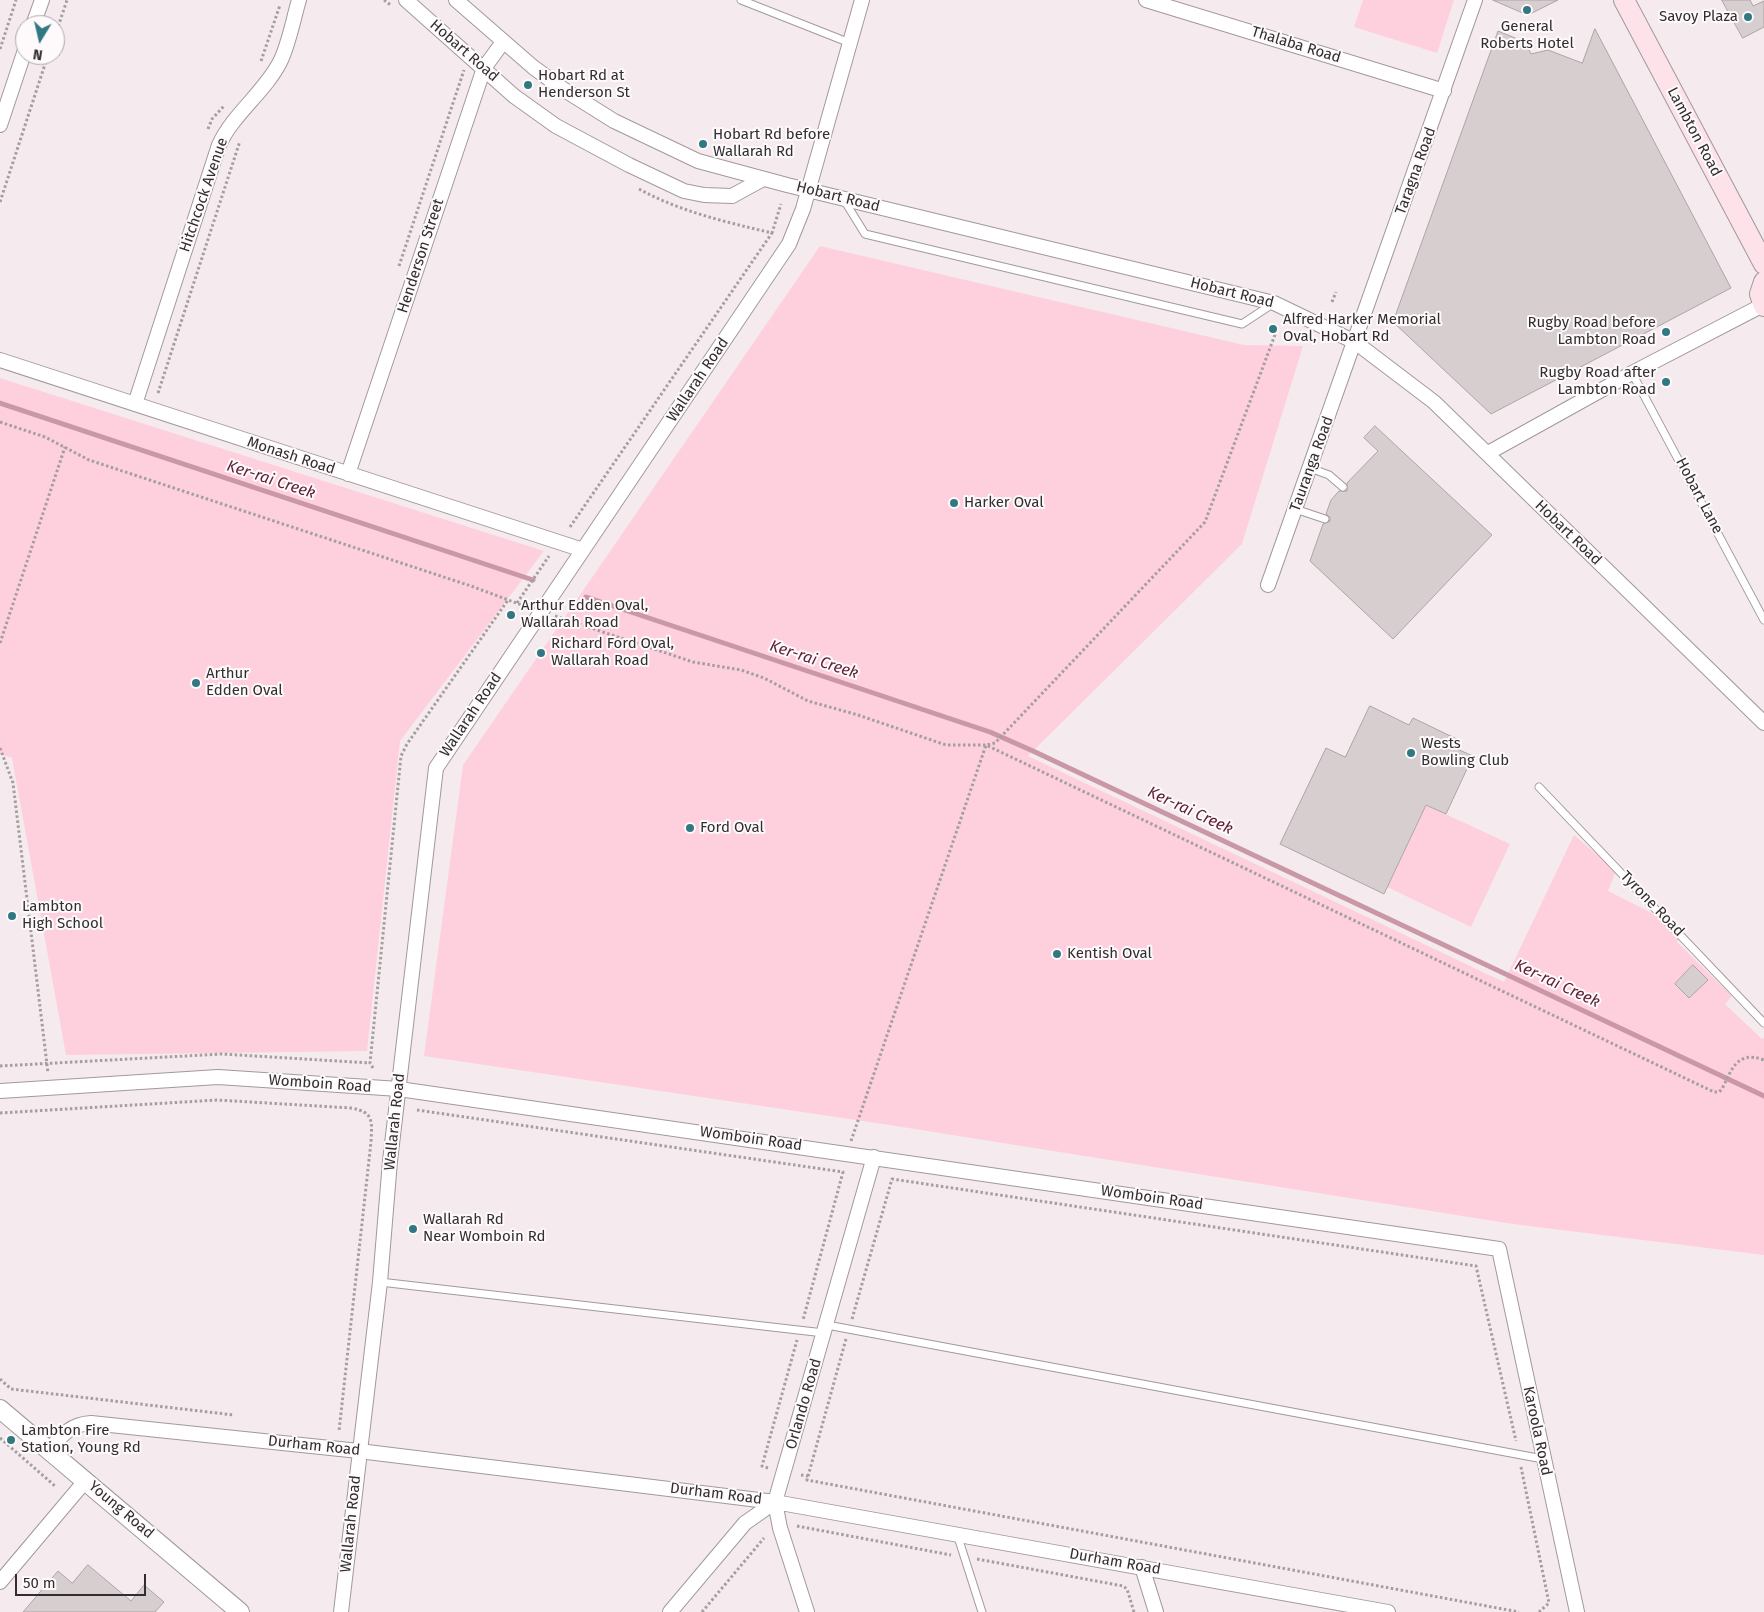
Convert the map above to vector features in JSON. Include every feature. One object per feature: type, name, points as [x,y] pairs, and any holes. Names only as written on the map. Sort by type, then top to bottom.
[{"type":"main road","name":"Lambton Road","points":[[1624,0],[1764,264]]},
{"type":"main road","points":[[1764,282],[1760,294],[1764,306]]},
{"type":"street","points":[[37,15],[42,0]]},
{"type":"street","name":"Hitchcock Avenue","points":[[135,404],[219,145],[226,129],[269,79],[280,62],[299,0]]},
{"type":"street","name":"Hobart Road","points":[[406,0],[514,96],[556,126],[684,191],[732,196],[763,179]]},
{"type":"street","name":"Hobart Road","points":[[456,0],[503,42],[563,88],[629,129],[698,161],[843,199],[1274,303],[1355,342],[1434,402],[1764,723]]},
{"type":"street","name":"Wallarah Road","points":[[341,1612],[380,1282],[398,1089],[436,768],[784,253],[797,228],[809,190],[862,0]]},
{"type":"street","name":"Thalaba Road","points":[[1146,0],[1444,91]]},
{"type":"street","name":"Taragna Road","points":[[1355,342],[1475,0]]},
{"type":"street","name":"Henderson Street","points":[[348,474],[484,68],[503,42]]},
{"type":"street","points":[[0,125],[20,65]]},
{"type":"street","points":[[1488,453],[1632,373],[1764,306]]},
{"type":"street","name":"Tauranga Road","points":[[1268,585],[1355,342]]},
{"type":"street","name":"Monash Road","points":[[0,360],[583,550]]},
{"type":"street","name":"Womboin Road","points":[[0,1091],[50,1086],[218,1078],[398,1089],[1499,1249]]},
{"type":"street","name":"Orlando Road","points":[[775,1502],[874,1158]]},
{"type":"street","name":"Karoola Road","points":[[1499,1249],[1577,1612]]},
{"type":"street","name":"Young Road","points":[[0,1410],[86,1480],[240,1612]]},
{"type":"street","name":"Durham Road","points":[[49,1450],[66,1431],[78,1424],[91,1423],[359,1451],[775,1502],[1142,1567],[1331,1606],[1388,1612]]},
{"type":"street","points":[[0,1582],[86,1480]]},
{"type":"street","points":[[670,1612],[745,1523],[775,1502],[780,1528],[807,1612]]},
{"type":"street","points":[[1142,1567],[1156,1612]]},
{"type":"lane","points":[[742,0],[850,43]]},
{"type":"lane","points":[[843,199],[865,234],[1242,324],[1274,303]]},
{"type":"lane","name":"Hobart Lane","points":[[1632,373],[1764,620]]},
{"type":"lane","points":[[1310,468],[1329,475],[1343,487]]},
{"type":"lane","points":[[1295,509],[1324,519]]},
{"type":"lane","name":"Tyrone Road","points":[[1539,787],[1764,1023]]},
{"type":"lane","points":[[380,1282],[800,1330],[849,1329],[1543,1459]]},
{"type":"lane","points":[[957,1533],[982,1612]]},
{"type":"path","points":[[0,49],[16,0]]},
{"type":"path","points":[[62,15],[67,0]]},
{"type":"path","points":[[0,202],[45,65]]},
{"type":"path","points":[[158,393],[240,140]]},
{"type":"path","points":[[570,527],[772,233]]},
{"type":"path","points":[[1332,302],[1336,292]]},
{"type":"path","points":[[0,422],[45,437],[89,460],[471,586],[693,662],[741,670],[764,678],[808,701],[858,715],[946,745],[986,746],[995,743],[1009,726],[1205,522],[1276,332]]},
{"type":"path","points":[[0,643],[65,447]]},
{"type":"path","points":[[517,603],[549,556]]},
{"type":"path","points":[[373,1068],[370,1063],[401,756],[407,744],[508,600]]},
{"type":"path","points":[[986,746],[1714,1092],[1722,1090],[1731,1071],[1740,1059],[1748,1056],[1764,1060]]},
{"type":"path","points":[[847,1153],[986,746]]},
{"type":"path","points":[[0,748],[13,783],[50,1086]]},
{"type":"path","points":[[0,1066],[222,1054],[370,1063]]},
{"type":"path","points":[[0,1113],[217,1100],[350,1108],[362,1110],[367,1114],[372,1124],[371,1142],[339,1431]]},
{"type":"path","points":[[417,1110],[843,1172],[762,1466],[768,1468]]},
{"type":"path","points":[[1519,1612],[807,1480],[892,1180],[1476,1266],[1519,1455],[1549,1603],[1539,1612]]},
{"type":"path","points":[[0,1380],[11,1389],[234,1415]]},
{"type":"path","points":[[0,1438],[55,1486]]},
{"type":"path","points":[[801,1475],[808,1476]]},
{"type":"path","points":[[797,1526],[955,1556]]},
{"type":"path","points":[[702,1612],[764,1538]]},
{"type":"path","points":[[974,1558],[1122,1586],[1127,1589],[1134,1612]]},
{"type":"shaded area","points":[[1363,0],[1454,0],[1437,53],[1354,27]]},
{"type":"shaded area","points":[[820,246],[1244,345],[1303,346],[1242,544],[1028,756],[1504,982],[1574,835],[1616,871],[1608,891],[1674,924],[1684,935],[1677,942],[1732,996],[1725,1004],[1762,1039],[1764,1038],[1764,1255],[1513,1224],[883,1124],[424,1056],[463,765]]},
{"type":"shaded area","points":[[0,378],[544,551],[400,741],[367,1051],[66,1055],[12,758],[0,754]]},
{"type":"shaded area","points":[[1426,805],[1510,844],[1471,927],[1387,887]]},
{"type":"building","name":"General Roberts Hotel","points":[[1493,0],[1558,0],[1528,15]]},
{"type":"building","name":"Savoy Plaza","points":[[1722,0],[1750,0],[1753,6],[1764,1],[1764,27],[1743,38]]},
{"type":"building","points":[[1595,29],[1731,288],[1491,414],[1393,322],[1498,31],[1525,42],[1531,54],[1548,50],[1582,63]]},
{"type":"building","points":[[1375,426],[1492,535],[1393,639],[1310,561],[1323,524],[1330,521],[1330,517],[1326,514],[1331,500],[1339,491],[1347,491],[1347,483],[1378,451],[1364,438]]},
{"type":"building","points":[[1370,706],[1409,725],[1413,718],[1461,741],[1457,749],[1473,756],[1446,814],[1426,805],[1384,894],[1280,844],[1326,748],[1345,757]]},
{"type":"building","points":[[1693,965],[1708,980],[1689,998],[1675,984]]},
{"type":"building","points":[[88,1565],[131,1601],[144,1585],[164,1602],[155,1612],[23,1612],[58,1571],[72,1583]]},
{"type":"waterway","name":"Ker-rai Creek","points":[[0,403],[533,580]]},
{"type":"waterway","name":"Ker-rai Creek","points":[[586,597],[990,732],[1764,1096]]},
{"type":"place","name":"General Roberts Hotel","points":[[1527,10]]},
{"type":"place","name":"Savoy Plaza","points":[[1748,17]]},
{"type":"place","name":"Hobart Rd at Henderson St","points":[[528,85]]},
{"type":"place","name":"Hobart Rd before Wallarah Rd","points":[[703,144]]},
{"type":"place","name":"Alfred Harker Memorial Oval, Hobart Rd","points":[[1273,329]]},
{"type":"place","name":"Rugby Road before Lambton Road","points":[[1666,332]]},
{"type":"place","name":"Rugby Road after Lambton Road","points":[[1666,382]]},
{"type":"place","name":"Harker Oval","points":[[954,503]]},
{"type":"place","name":"Arthur Edden Oval, Wallarah Road","points":[[511,615]]},
{"type":"place","name":"Richard Ford Oval, Wallarah Road","points":[[541,653]]},
{"type":"place","name":"Arthur Edden Oval","points":[[196,683]]},
{"type":"place","name":"Wests Bowling Club","points":[[1411,753]]},
{"type":"place","name":"Ford Oval","points":[[690,828]]},
{"type":"place","name":"Lambton High School","points":[[12,916]]},
{"type":"place","name":"Kentish Oval","points":[[1057,954]]},
{"type":"place","name":"Wallarah Rd Near Womboin Rd","points":[[413,1229]]},
{"type":"place","name":"Lambton Fire Station, Young Rd","points":[[11,1440]]}]
